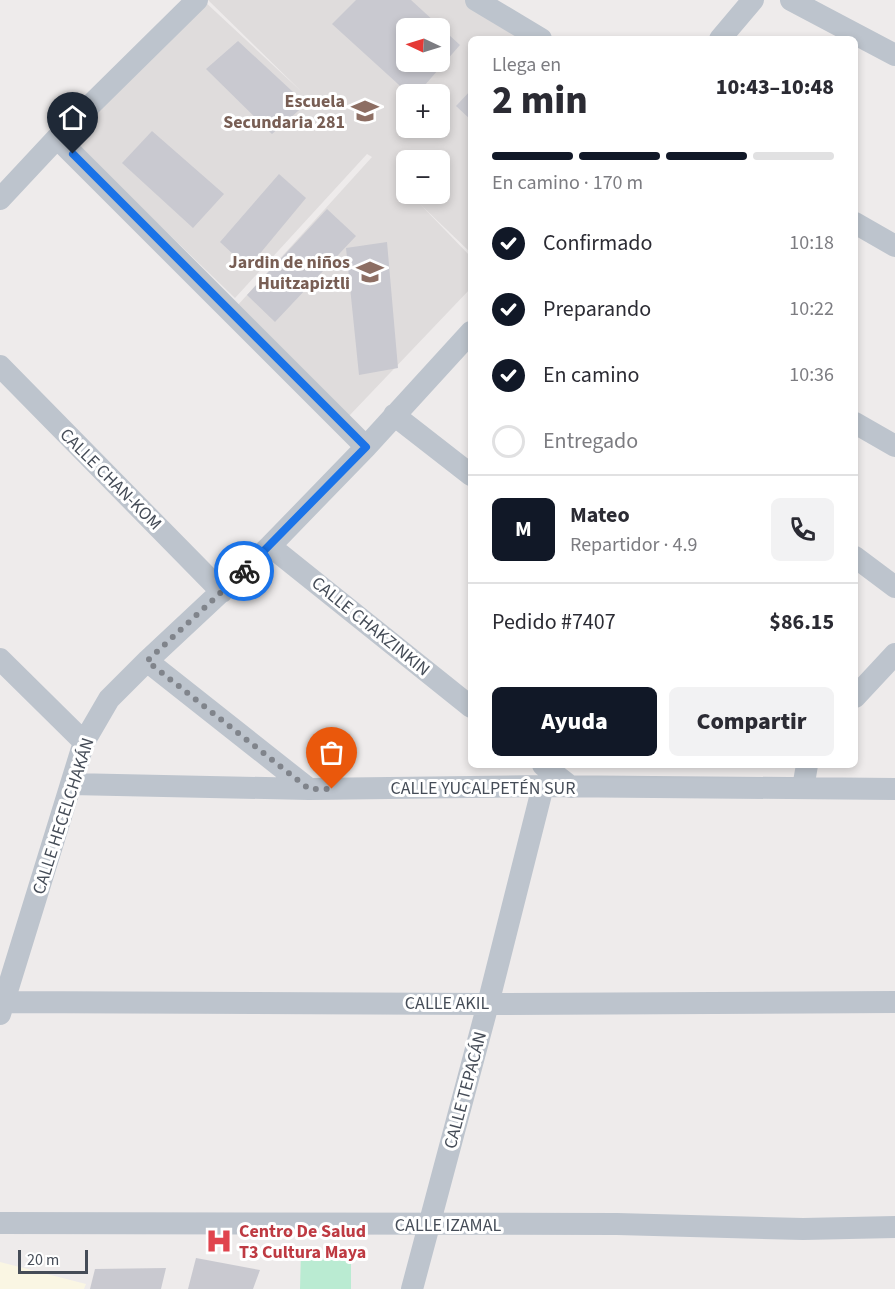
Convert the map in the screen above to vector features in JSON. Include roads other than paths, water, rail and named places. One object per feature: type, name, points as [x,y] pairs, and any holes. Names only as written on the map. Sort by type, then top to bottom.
[{"type":"street","points":[[0,199],[57,138],[197,0]]},
{"type":"street","points":[[476,0],[536,36]]},
{"type":"street","points":[[723,36],[753,0]]},
{"type":"street","points":[[791,0],[895,55]]},
{"type":"street","points":[[57,138],[366,447]]},
{"type":"street","points":[[858,225],[895,246]]},
{"type":"street","name":"CALLE HECELCHAKÁN","points":[[1,1007],[7,962],[84,742],[109,699],[270,546],[366,447],[468,335]]},
{"type":"street","name":"CALLE CHAN-KOM","points":[[0,366],[222,592]]},
{"type":"street","points":[[394,415],[468,473]]},
{"type":"street","points":[[858,425],[895,446]]},
{"type":"street","name":"CALLE CHAKZINKIN","points":[[270,546],[468,705]]},
{"type":"street","points":[[858,559],[895,587]]},
{"type":"street","points":[[858,694],[895,654]]},
{"type":"street","points":[[0,659],[84,742]]},
{"type":"street","points":[[147,661],[309,789]]},
{"type":"street","points":[[802,788],[806,768]]},
{"type":"street","name":"CALLE YUCALPETÉN SUR","points":[[71,784],[309,789],[543,776],[571,787],[895,789]]},
{"type":"street","name":"CALLE TEPACÁN","points":[[412,1289],[489,1004],[543,776]]},
{"type":"street","name":"CALLE AKIL","points":[[1,1007],[895,1002]]},
{"type":"street","name":"CALLE IZAMAL","points":[[0,1223],[617,1224],[803,1229],[895,1227]]},
{"type":"place","name":"Escuela Secundaria 281","points":[[365,111]]},
{"type":"place","name":"Jardin de niños Huitzapiztli","points":[[370,272]]},
{"type":"place","name":"Centro De Salud T3 Cultura Maya","points":[[219,1241]]}]
